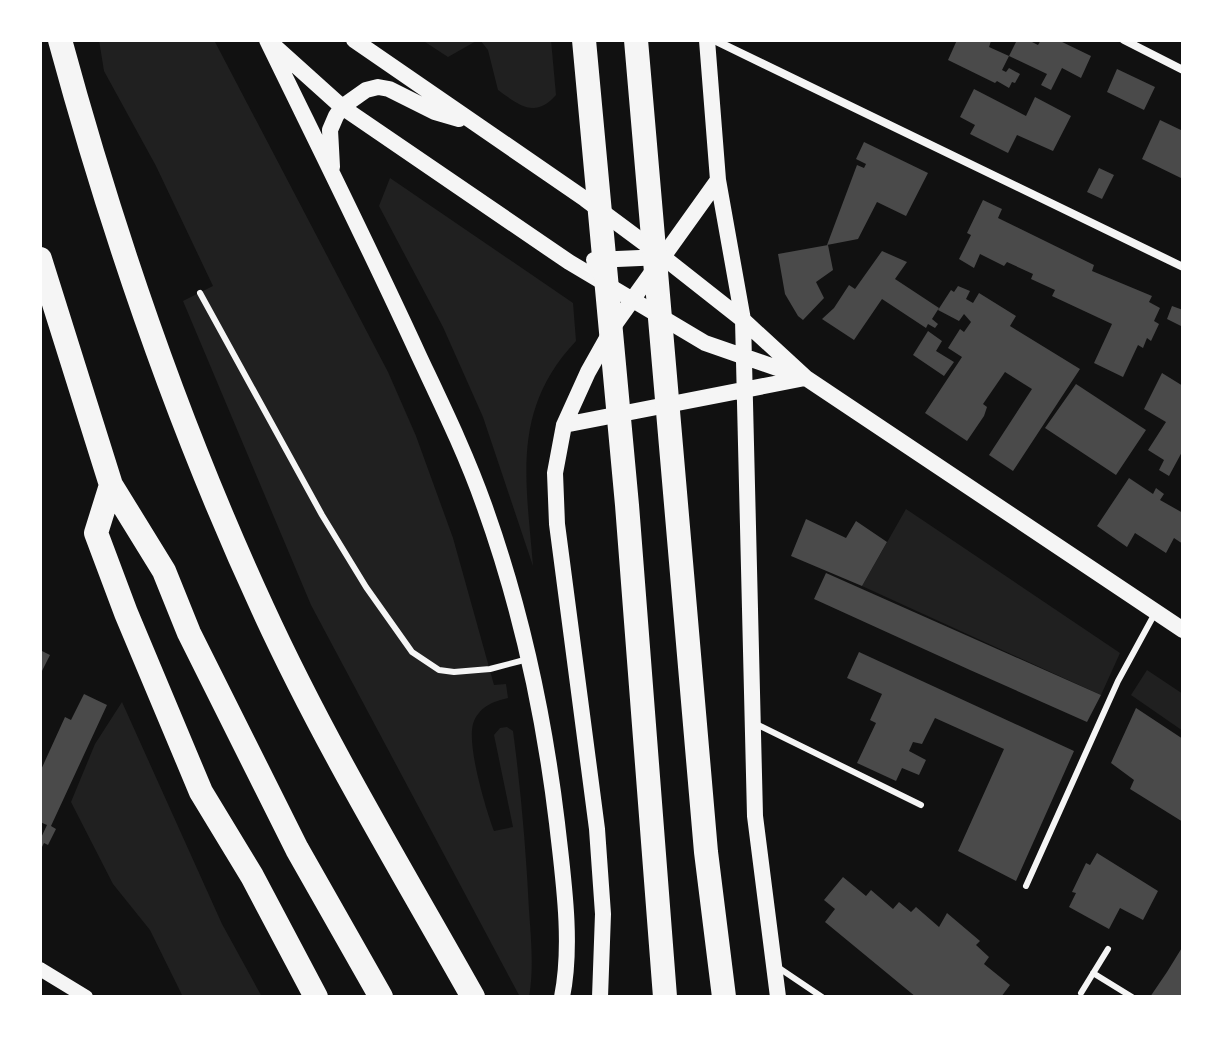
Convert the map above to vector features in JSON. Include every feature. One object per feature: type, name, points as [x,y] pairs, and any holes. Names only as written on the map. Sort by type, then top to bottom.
[{"type":"highway","points":[[60,40],[115,232],[176,407],[216,505],[305,694],[473,997]]},
{"type":"highway","points":[[584,40],[627,505],[665,997]]},
{"type":"highway","points":[[637,49],[706,852],[724,997]]},
{"type":"highway","points":[[40,259],[111,485],[164,571],[189,633],[297,849],[381,997]]},
{"type":"highway","points":[[111,485],[96,533],[126,613],[201,792],[252,876],[316,997]]},
{"type":"main road","points":[[268,40],[342,107],[569,262],[705,343],[806,378]]},
{"type":"main road","points":[[268,40],[331,174],[372,252],[456,435],[484,505],[540,706],[565,892],[565,981],[562,997]]},
{"type":"main road","points":[[354,40],[663,257],[743,320],[806,378],[1183,630]]},
{"type":"main road","points":[[707,40],[718,180],[743,320],[755,816],[778,997]]},
{"type":"main road","points":[[331,174],[330,130],[342,107],[366,90],[378,87],[389,89],[435,112],[476,124]]},
{"type":"main road","points":[[600,997],[603,914],[597,829],[557,524],[555,473],[564,425],[588,372],[615,324],[718,180]]},
{"type":"main road","points":[[569,262],[663,257]]},
{"type":"main road","points":[[564,425],[806,378]]},
{"type":"street","points":[[714,40],[1183,267]]},
{"type":"street","points":[[1124,40],[1183,70]]},
{"type":"street","points":[[40,969],[86,997]]},
{"type":"lane","points":[[200,293],[322,515],[366,587],[412,652],[439,670],[454,672],[490,669],[528,659]]},
{"type":"lane","points":[[1026,886],[1118,681],[1155,612]]},
{"type":"lane","points":[[751,722],[921,805]]},
{"type":"lane","points":[[1081,993],[1108,949]]},
{"type":"lane","points":[[773,965],[822,997]]},
{"type":"lane","points":[[1093,973],[1132,997]]},
{"type":"shaded area","points":[[99,40],[214,40],[388,372],[416,436],[453,538],[494,685],[506,684],[508,698],[488,705],[474,721],[472,744],[494,831],[513,827],[494,735],[500,728],[507,727],[513,731],[531,932],[529,997],[520,997],[311,605],[183,301],[213,286],[156,166],[104,71]]},
{"type":"shaded area","points":[[422,40],[478,40],[448,57]]},
{"type":"shaded area","points":[[480,40],[551,40],[556,95],[534,108],[520,105],[498,90],[488,50]]},
{"type":"shaded area","points":[[390,178],[573,303],[576,341],[555,367],[541,393],[532,420],[526,475],[533,566],[483,417],[443,327],[379,206]]},
{"type":"shaded area","points":[[906,509],[1120,653],[1101,695],[862,586]]},
{"type":"shaded area","points":[[1147,670],[1183,694],[1183,731],[1131,695]]},
{"type":"shaded area","points":[[122,702],[222,924],[262,997],[183,997],[150,930],[113,884],[71,802],[95,744]]},
{"type":"building","points":[[957,40],[991,41],[989,47],[1009,56],[1002,70],[1006,72],[1009,68],[1020,74],[1015,83],[1012,82],[1009,88],[948,60]]},
{"type":"building","points":[[1017,40],[1028,40],[1038,45],[1041,40],[1058,40],[1091,56],[1081,78],[1062,68],[1051,90],[1041,85],[1047,74],[1009,56]]},
{"type":"building","points":[[1117,69],[1155,87],[1144,110],[1107,92]]},
{"type":"building","points":[[974,89],[1026,116],[1035,97],[1071,116],[1053,151],[1017,135],[1008,153],[970,134],[975,125],[960,117]]},
{"type":"building","points":[[1160,120],[1183,131],[1183,179],[1142,159]]},
{"type":"building","points":[[864,142],[928,173],[906,216],[877,202],[858,239],[827,245],[857,165],[864,168],[866,164],[856,159]]},
{"type":"building","points":[[1099,168],[1114,175],[1102,199],[1087,192]]},
{"type":"building","points":[[983,200],[1002,209],[998,218],[1094,265],[1092,271],[1152,296],[1149,302],[1160,308],[1154,321],[1159,324],[1151,341],[1147,338],[1143,348],[1138,345],[1123,377],[1094,363],[1112,324],[1052,296],[1055,290],[1031,279],[1033,274],[1007,262],[1004,266],[980,254],[974,268],[959,259]]},
{"type":"building","points":[[828,245],[833,270],[816,282],[824,298],[803,320],[785,294],[778,254]]},
{"type":"building","points":[[882,251],[907,262],[895,279],[939,308],[932,319],[938,324],[935,328],[928,324],[926,328],[882,299],[854,340],[822,319],[834,308],[849,285],[855,289]]},
{"type":"building","points":[[958,286],[970,291],[966,299],[973,303],[979,293],[1016,316],[1010,326],[1080,369],[1013,471],[989,455],[1032,389],[1005,372],[983,404],[987,407],[984,416],[967,441],[925,413],[962,357],[948,348],[960,329],[964,332],[971,322],[964,314],[959,321],[938,310],[951,290],[954,292]]},
{"type":"building","points":[[1172,306],[1183,310],[1183,327],[1167,319]]},
{"type":"building","points":[[928,331],[942,341],[936,351],[954,362],[944,376],[913,355]]},
{"type":"building","points":[[1162,373],[1183,386],[1183,450],[1169,476],[1159,470],[1164,460],[1148,450],[1166,422],[1144,409]]},
{"type":"building","points":[[1076,384],[1146,430],[1116,475],[1045,428]]},
{"type":"building","points":[[1129,478],[1153,494],[1156,488],[1164,494],[1160,500],[1183,513],[1183,544],[1174,538],[1166,553],[1135,533],[1127,547],[1097,526]]},
{"type":"building","points":[[806,519],[846,538],[856,521],[887,542],[862,586],[791,556]]},
{"type":"building","points":[[826,573],[1101,695],[1087,722],[814,599]]},
{"type":"building","points":[[40,650],[50,655],[40,675]]},
{"type":"building","points":[[859,652],[1074,751],[1016,881],[958,851],[1004,749],[935,718],[922,744],[913,742],[909,751],[926,760],[919,775],[902,768],[896,781],[857,763],[876,723],[870,720],[882,694],[847,678]]},
{"type":"building","points":[[84,694],[107,705],[51,826],[56,829],[48,845],[44,843],[40,851],[40,840],[47,825],[40,822],[40,772],[65,717],[71,720]]},
{"type":"building","points":[[1136,708],[1183,739],[1183,822],[1130,789],[1134,780],[1111,763]]},
{"type":"building","points":[[1097,853],[1158,891],[1143,920],[1120,908],[1109,929],[1069,907],[1076,893],[1072,892],[1086,863],[1090,865]]},
{"type":"building","points":[[843,877],[866,896],[871,890],[893,909],[899,902],[911,912],[916,907],[939,927],[947,913],[980,941],[976,945],[989,957],[984,964],[1010,985],[1001,997],[916,997],[825,922],[835,909],[824,900]]},
{"type":"building","points":[[1183,946],[1183,997],[1150,997],[1167,972]]}]
